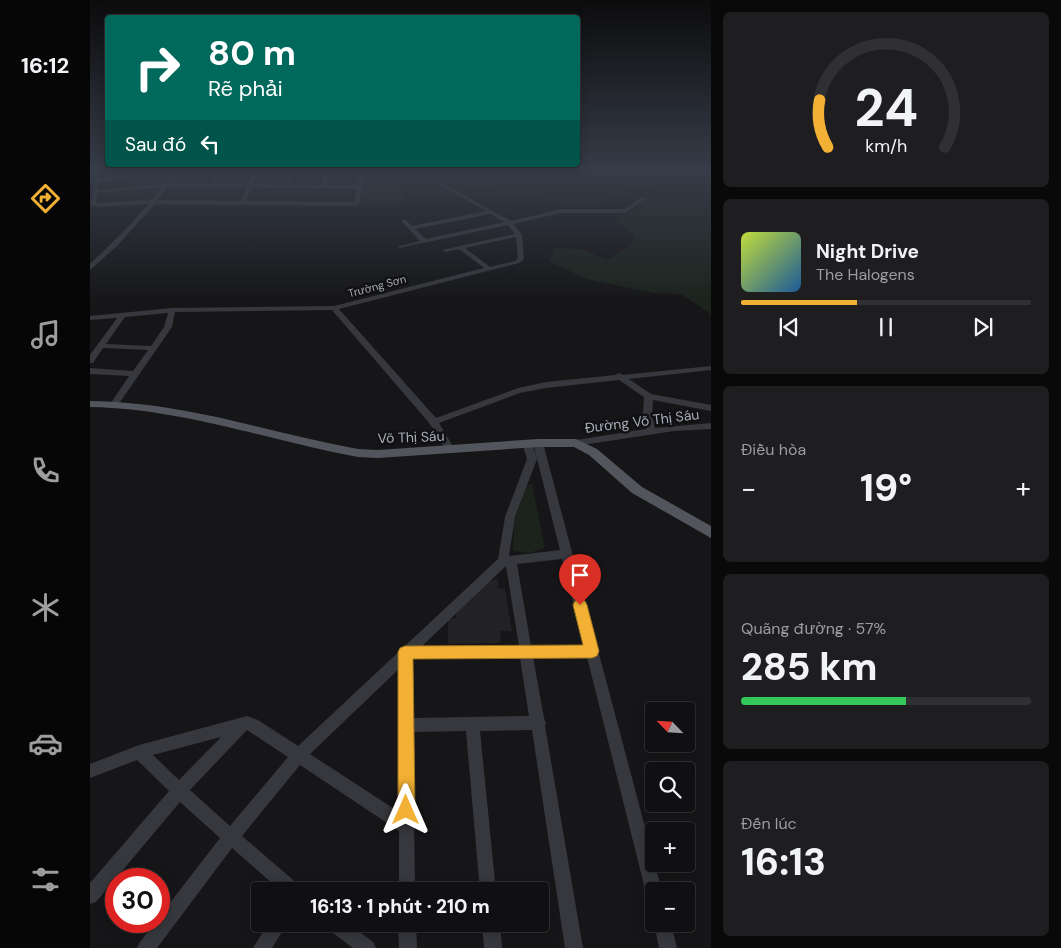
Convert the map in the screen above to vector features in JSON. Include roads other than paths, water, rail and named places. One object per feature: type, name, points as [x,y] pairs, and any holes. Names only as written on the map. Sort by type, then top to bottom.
[{"type":"main road","name":"Võ Thị Sáu","points":[[90,404],[115,403],[175,411],[358,453],[450,450],[533,443],[576,443]]},
{"type":"main road","points":[[576,443],[593,452],[637,490],[711,533]]},
{"type":"street","points":[[90,268],[124,237],[143,215]]},
{"type":"street","points":[[411,228],[475,215]]},
{"type":"street","name":"Trường Sơn","points":[[90,318],[172,310],[334,308],[518,262],[521,259],[518,235],[509,222],[497,215]]},
{"type":"street","points":[[401,247],[542,215]]},
{"type":"street","points":[[404,221],[424,241]]},
{"type":"street","points":[[445,250],[518,235]]},
{"type":"street","points":[[460,247],[488,268]]},
{"type":"street","points":[[334,308],[434,422],[450,450]]},
{"type":"street","points":[[115,403],[168,327],[172,310]]},
{"type":"street","points":[[90,361],[124,314]]},
{"type":"street","points":[[101,346],[153,348]]},
{"type":"street","points":[[434,422],[534,387],[619,376],[711,368]]},
{"type":"street","points":[[90,371],[136,374]]},
{"type":"street","points":[[619,376],[648,396],[711,408]]},
{"type":"street","points":[[648,396],[649,403],[646,413],[651,431]]},
{"type":"street","name":"Đường Võ Thị Sáu","points":[[576,443],[651,431],[711,426]]},
{"type":"street","points":[[533,443],[567,554],[651,882]]},
{"type":"street","points":[[533,443],[532,459],[510,517],[507,560],[527,652],[574,948]]},
{"type":"street","points":[[146,948],[231,837],[298,756],[405,652],[507,560],[567,554]]},
{"type":"street","points":[[405,652],[592,651]]},
{"type":"street","points":[[405,652],[407,882]]},
{"type":"street","points":[[406,725],[539,723]]},
{"type":"street","points":[[90,771],[139,752],[243,724],[253,726],[407,827]]},
{"type":"street","points":[[90,896],[180,791],[243,724]]},
{"type":"street","points":[[472,724],[487,882]]},
{"type":"street","points":[[139,752],[283,882]]},
{"type":"street","points":[[262,948],[273,932]]},
{"type":"street","points":[[346,932],[367,948]]},
{"type":"street","points":[[408,932],[408,948]]},
{"type":"street","points":[[492,932],[493,948]]},
{"type":"street","points":[[664,932],[668,948]]}]
